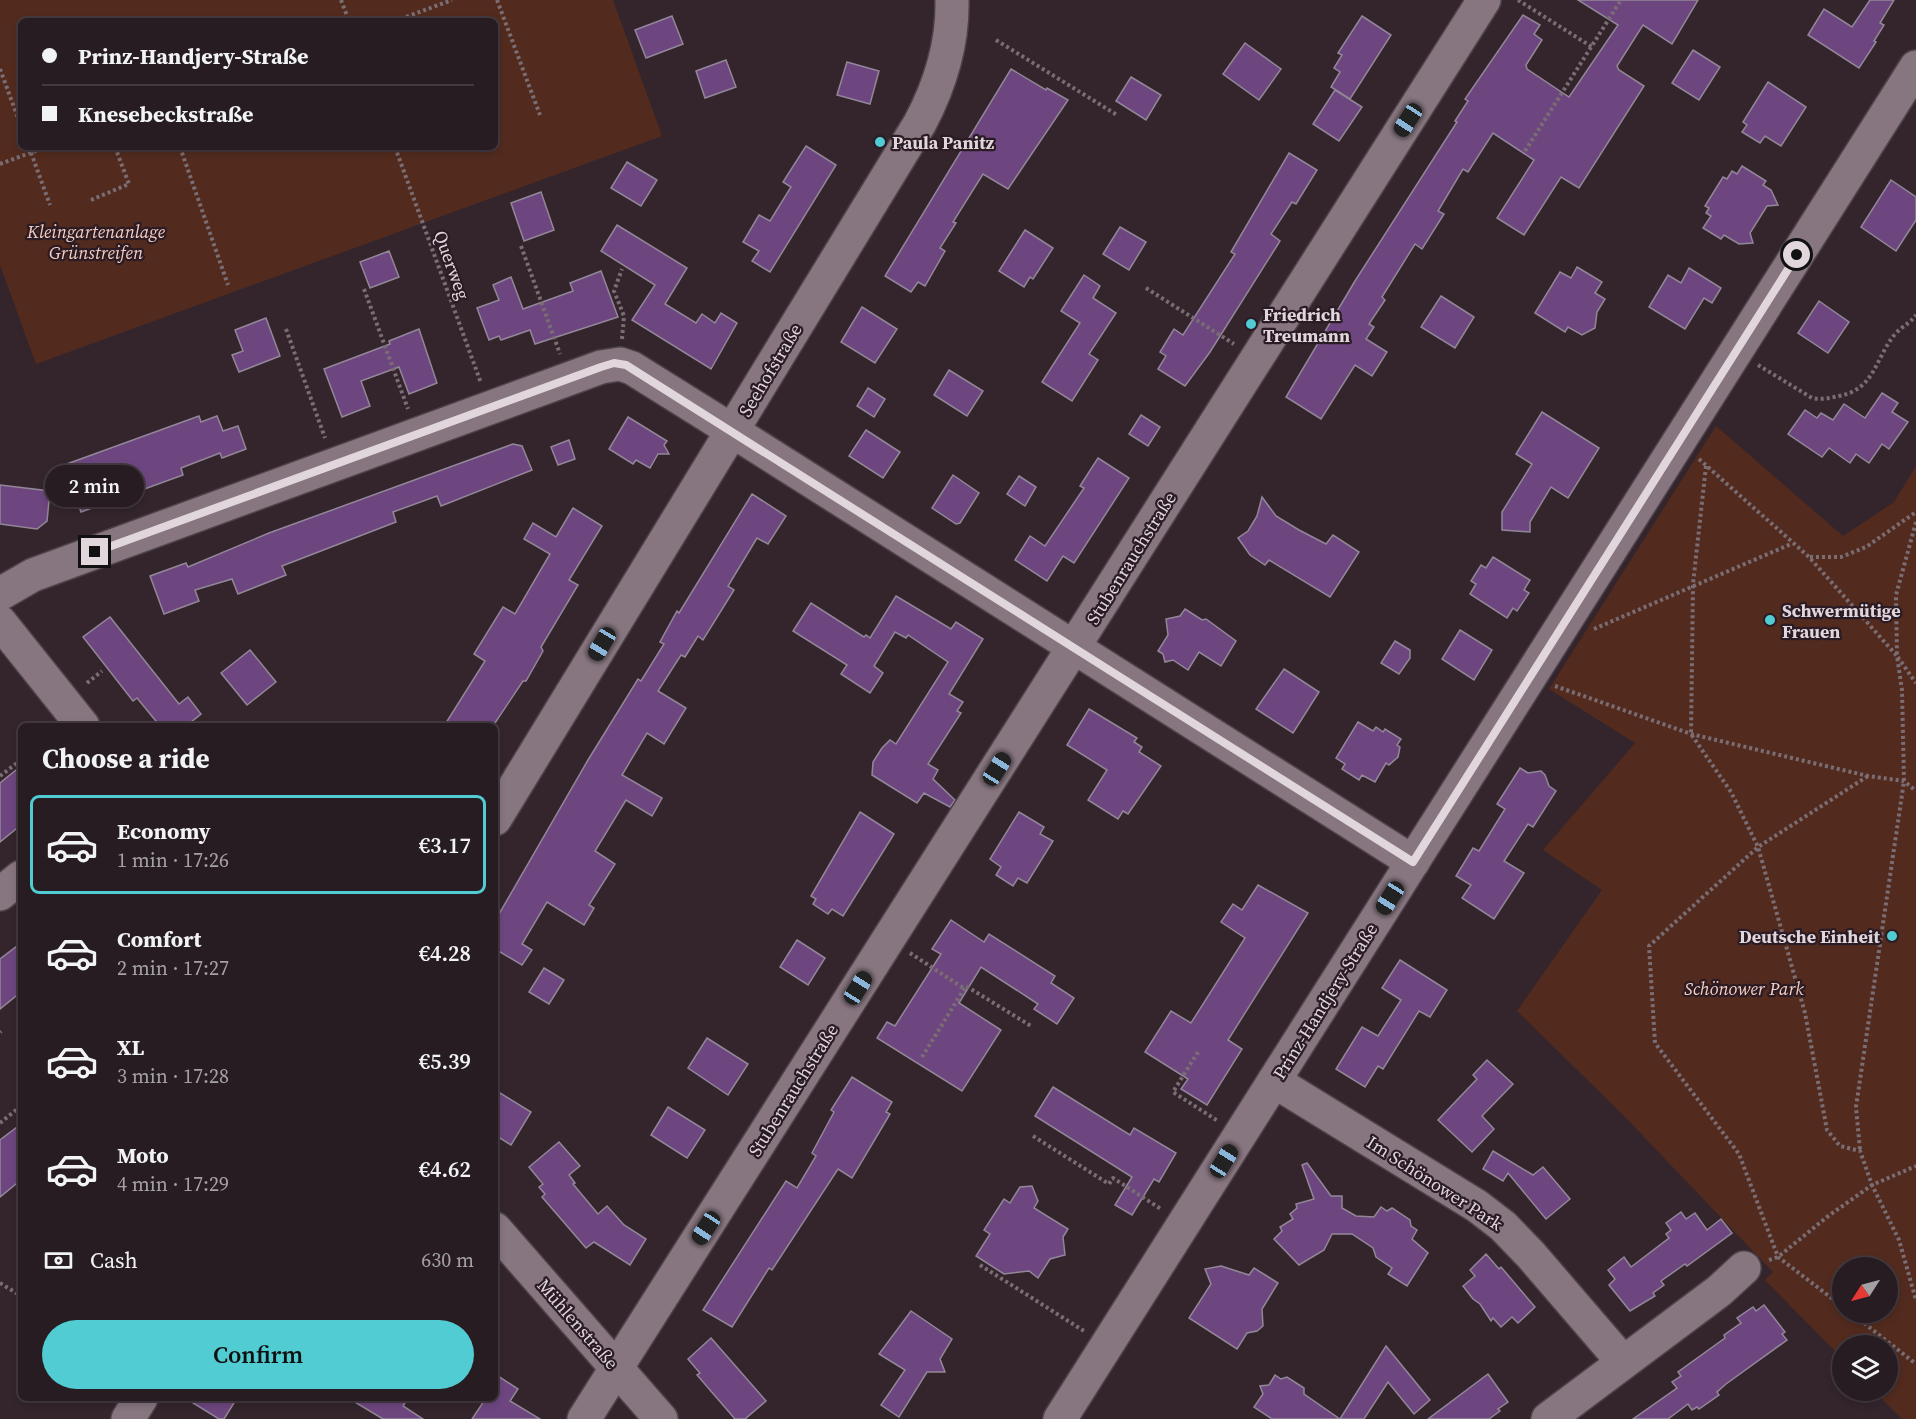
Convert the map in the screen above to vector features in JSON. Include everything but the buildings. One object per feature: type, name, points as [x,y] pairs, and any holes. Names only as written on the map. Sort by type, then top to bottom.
[{"type":"street","name":"Seehofstraße","points":[[498,814],[930,105],[949,43],[952,0]]},
{"type":"street","name":"Stubenrauchstraße","points":[[584,1419],[1484,0]]},
{"type":"street","name":"Prinz-Handjery-Straße","points":[[1060,1419],[1916,67]]},
{"type":"street","points":[[0,594],[33,575],[614,363],[632,368],[1413,862]]},
{"type":"street","points":[[0,622],[81,723]]},
{"type":"street","points":[[0,894],[18,880]]},
{"type":"street","name":"Im Schönower Park","points":[[1274,1081],[1477,1206],[1503,1226],[1532,1255],[1623,1362]]},
{"type":"street","name":"Mühlenstraße","points":[[498,1232],[661,1419]]},
{"type":"street","points":[[1548,1419],[1719,1291],[1744,1268]]},
{"type":"street","points":[[128,1419],[139,1401]]},
{"type":"path","points":[[341,0],[348,18]]},
{"type":"path","points":[[402,18],[452,0]]},
{"type":"path","points":[[497,0],[540,115]]},
{"type":"path","points":[[1518,0],[1592,47]]},
{"type":"path","points":[[1525,151],[1622,0]]},
{"type":"path","points":[[996,40],[1117,115]]},
{"type":"path","points":[[0,69],[18,118]]},
{"type":"path","points":[[30,150],[50,206]]},
{"type":"path","points":[[0,165],[38,150]]},
{"type":"path","points":[[91,200],[129,184],[116,150]]},
{"type":"path","points":[[181,150],[228,285]]},
{"type":"path","name":"Querweg","points":[[396,150],[484,392]]},
{"type":"path","points":[[521,246],[563,363]]},
{"type":"path","points":[[621,345],[624,316],[614,291],[622,269]]},
{"type":"path","points":[[1146,288],[1240,348]]},
{"type":"path","points":[[364,289],[412,418]]},
{"type":"path","points":[[1753,361],[1812,398],[1819,399],[1856,392],[1866,382],[1897,332],[1908,326],[1916,315]]},
{"type":"path","points":[[286,329],[329,449]]},
{"type":"path","points":[[1694,454],[1791,544],[1809,557],[1896,656],[1916,683]]},
{"type":"path","points":[[1706,466],[1693,584],[1690,734],[1731,792],[1758,847],[1805,1013],[1827,1130],[1840,1146],[1860,1151]]},
{"type":"path","points":[[1809,557],[1841,557],[1866,547],[1916,512]]},
{"type":"path","points":[[1916,522],[1896,595],[1896,656],[1902,690],[1904,781],[1856,1107],[1860,1151],[1872,1185],[1899,1240],[1916,1300]]},
{"type":"path","points":[[1590,631],[1693,584],[1791,544]]},
{"type":"path","points":[[87,683],[102,671]]},
{"type":"path","points":[[1548,684],[1578,692],[1690,734],[1868,776],[1904,781],[1916,791]]},
{"type":"path","points":[[0,776],[18,762]]},
{"type":"path","points":[[1832,1298],[1778,1257],[1739,1154],[1655,1043],[1649,946],[1758,847],[1868,776]]},
{"type":"path","points":[[904,950],[965,989]]},
{"type":"path","points":[[922,1057],[966,986],[1031,1026]]},
{"type":"path","points":[[1198,1052],[1173,1092],[1223,1124]]},
{"type":"path","points":[[0,1123],[18,1108]]},
{"type":"path","points":[[1033,1136],[1109,1184],[1113,1178],[1167,1212]]},
{"type":"path","points":[[1744,1268],[1778,1257],[1827,1217],[1872,1185],[1916,1166]]},
{"type":"path","points":[[980,1265],[1089,1334]]},
{"type":"path","points":[[0,1283],[18,1294]]},
{"type":"path","points":[[1864,1323],[1916,1364]]},
{"type":"green space","name":"Kleingartenanlage Grünstreifen","points":[[0,0],[613,0],[662,136],[36,364],[0,265]]},
{"type":"green space","name":"Schönower Park","points":[[1716,426],[1843,536],[1894,502],[1916,466],[1916,1419],[1902,1419],[1884,1401],[1898,1401],[1898,1335],[1832,1335],[1832,1348],[1765,1280],[1773,1272],[1624,1116],[1517,1011],[1602,890],[1543,850],[1635,743],[1549,689]]},
{"type":"place","name":"Paula Panitz","points":[[880,142]]},
{"type":"place","name":"Friedrich Treumann","points":[[1251,324]]},
{"type":"place","name":"Schwermütige Frauen","points":[[1770,620]]},
{"type":"place","name":"Deutsche Einheit","points":[[1892,936]]},
{"type":"route","points":[[95,552],[601,367],[614,363],[626,365],[1413,862],[1797,255]]}]
